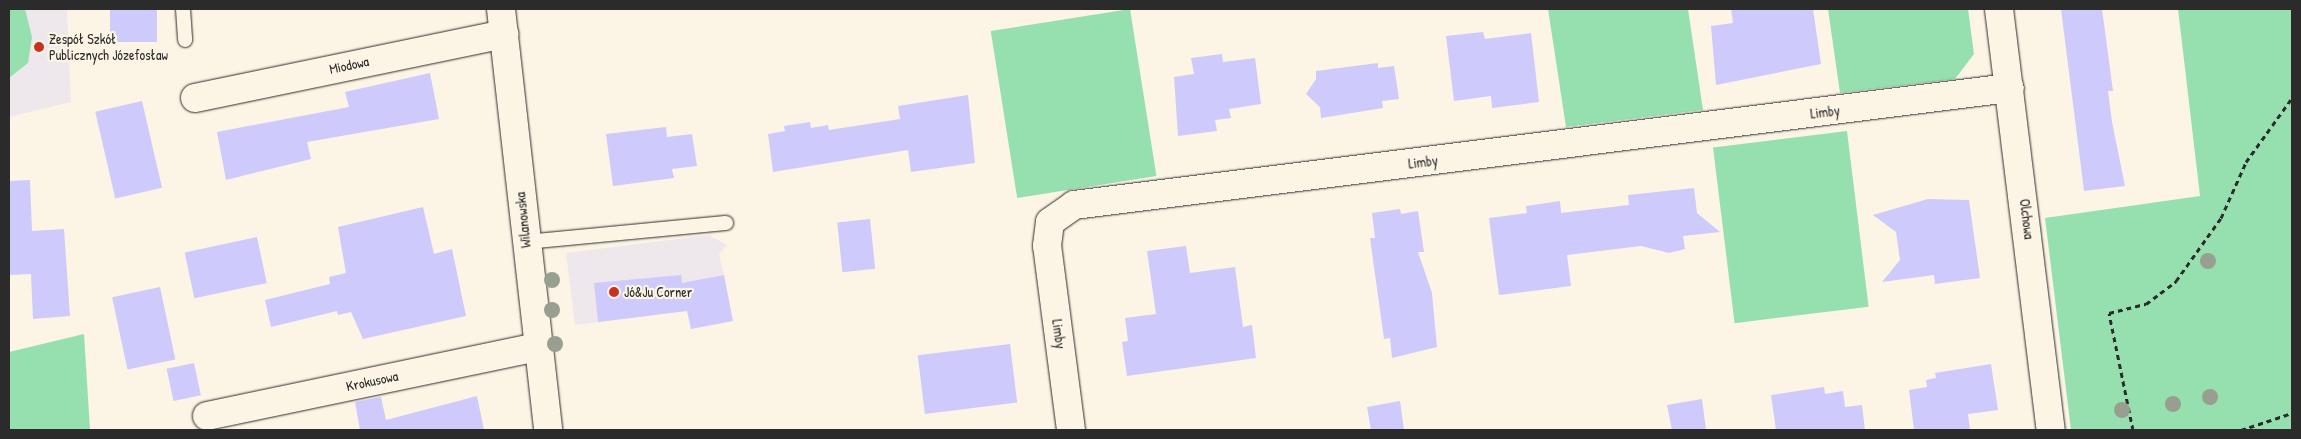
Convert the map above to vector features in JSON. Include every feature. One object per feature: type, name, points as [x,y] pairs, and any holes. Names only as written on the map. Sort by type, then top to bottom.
[{"type":"street","name":"Olchowa","points":[[1999,9],[2051,430]]},
{"type":"street","name":"Miodowa","points":[[195,98],[502,22]]},
{"type":"street","name":"Wilanowska","points":[[502,22],[525,242],[548,430]]},
{"type":"street","name":"Limby","points":[[1071,430],[1047,246],[1050,222],[1074,206],[2010,88]]},
{"type":"street","name":"Krokusowa","points":[[207,416],[537,347]]},
{"type":"lane","points":[[183,9],[185,40]]},
{"type":"lane","points":[[525,242],[726,223]]},
{"type":"path","points":[[2133,430],[2110,313],[2146,304],[2176,282],[2222,218],[2246,162],[2292,98]]},
{"type":"path","points":[[2241,430],[2292,413]]},
{"type":"shaded area","name":"Zespół Szkół Publicznych Józefosław","points":[[9,9],[67,9],[71,102],[9,117]]},
{"type":"shaded area","points":[[709,235],[727,245],[719,254],[724,275],[646,292],[649,316],[575,325],[566,253]]},
{"type":"green space","points":[[9,9],[25,9],[32,37],[28,63],[9,78]]},
{"type":"green space","points":[[1130,9],[1156,176],[1017,198],[991,31]]},
{"type":"green space","points":[[1548,9],[1688,9],[1703,110],[1566,127]]},
{"type":"green space","points":[[1828,9],[1968,9],[1974,54],[1955,79],[1840,93]]},
{"type":"green space","points":[[2178,9],[2292,9],[2292,430],[2071,430],[2045,218],[2200,196]]},
{"type":"green space","points":[[1847,131],[1869,307],[1735,323],[1713,147]]},
{"type":"green space","points":[[84,334],[90,430],[9,430],[9,352]]},
{"type":"building","points":[[110,9],[157,9],[157,42],[110,42]]},
{"type":"building","points":[[1731,9],[1813,9],[1821,64],[1716,85],[1711,26],[1733,23]]},
{"type":"building","points":[[2061,9],[2102,9],[2113,91],[2108,91],[2112,122],[2125,186],[2084,191]]},
{"type":"building","points":[[1483,32],[1485,39],[1531,33],[1539,102],[1492,108],[1491,96],[1454,101],[1446,36]]},
{"type":"building","points":[[1222,54],[1223,62],[1255,58],[1261,104],[1229,109],[1231,118],[1215,120],[1217,131],[1178,136],[1174,77],[1194,74],[1191,58]]},
{"type":"building","points":[[1378,63],[1378,68],[1394,66],[1399,99],[1382,101],[1383,108],[1321,118],[1320,107],[1306,94],[1316,79],[1316,71]]},
{"type":"building","points":[[430,73],[439,119],[307,142],[311,159],[226,180],[217,132],[349,107],[345,92]]},
{"type":"building","points":[[968,95],[975,163],[911,172],[908,150],[773,172],[768,134],[785,131],[784,126],[810,122],[811,128],[828,125],[829,130],[900,119],[898,106]]},
{"type":"building","points":[[142,101],[162,188],[115,199],[95,112]]},
{"type":"building","points":[[666,127],[667,137],[692,134],[697,166],[672,169],[674,178],[613,186],[606,134]]},
{"type":"building","points":[[30,180],[32,231],[64,229],[70,316],[33,319],[31,274],[9,275],[9,181]]},
{"type":"building","points":[[1694,188],[1697,213],[1720,232],[1683,236],[1685,249],[1669,253],[1641,246],[1567,255],[1571,286],[1499,295],[1489,218],[1527,213],[1526,206],[1560,201],[1561,213],[1629,205],[1628,195]]},
{"type":"building","points":[[1928,199],[1969,200],[1980,278],[1935,284],[1934,275],[1882,282],[1900,260],[1896,232],[1873,215]]},
{"type":"building","points":[[423,207],[434,254],[452,249],[466,316],[363,339],[351,312],[338,315],[337,311],[271,327],[265,300],[330,284],[329,277],[346,273],[338,227]]},
{"type":"building","points":[[1400,209],[1401,214],[1418,211],[1424,252],[1418,252],[1432,293],[1437,347],[1392,358],[1390,338],[1384,339],[1370,238],[1375,238],[1372,213]]},
{"type":"building","points":[[870,219],[875,269],[842,272],[837,222]]},
{"type":"building","points":[[257,237],[267,283],[194,298],[185,252]]},
{"type":"building","points":[[1186,246],[1190,273],[1235,267],[1243,327],[1252,325],[1256,358],[1127,376],[1122,342],[1128,341],[1125,318],[1156,314],[1147,251]]},
{"type":"building","points":[[681,275],[682,283],[724,275],[733,321],[691,329],[687,311],[598,322],[594,283]]},
{"type":"building","points":[[160,287],[175,359],[127,370],[112,297]]},
{"type":"building","points":[[1010,344],[1017,403],[925,414],[918,355]]},
{"type":"building","points":[[194,363],[201,395],[173,401],[167,369]]},
{"type":"building","points":[[1991,364],[1998,410],[1968,414],[1970,430],[1914,430],[1909,390],[1927,387],[1926,380],[1936,378],[1935,373]]},
{"type":"building","points":[[1824,387],[1825,394],[1843,391],[1845,407],[1862,405],[1865,430],[1776,430],[1771,395]]},
{"type":"building","points":[[477,396],[484,430],[360,430],[355,402],[381,397],[386,420]]},
{"type":"building","points":[[1702,399],[1706,430],[1672,430],[1667,405]]},
{"type":"building","points":[[1400,401],[1404,430],[1371,430],[1367,407]]},
{"type":"place","name":"Zespół Szkół Publicznych Józefosław","points":[[39,47]]},
{"type":"place","name":"Jó&Ju Corner","points":[[614,292]]}]
